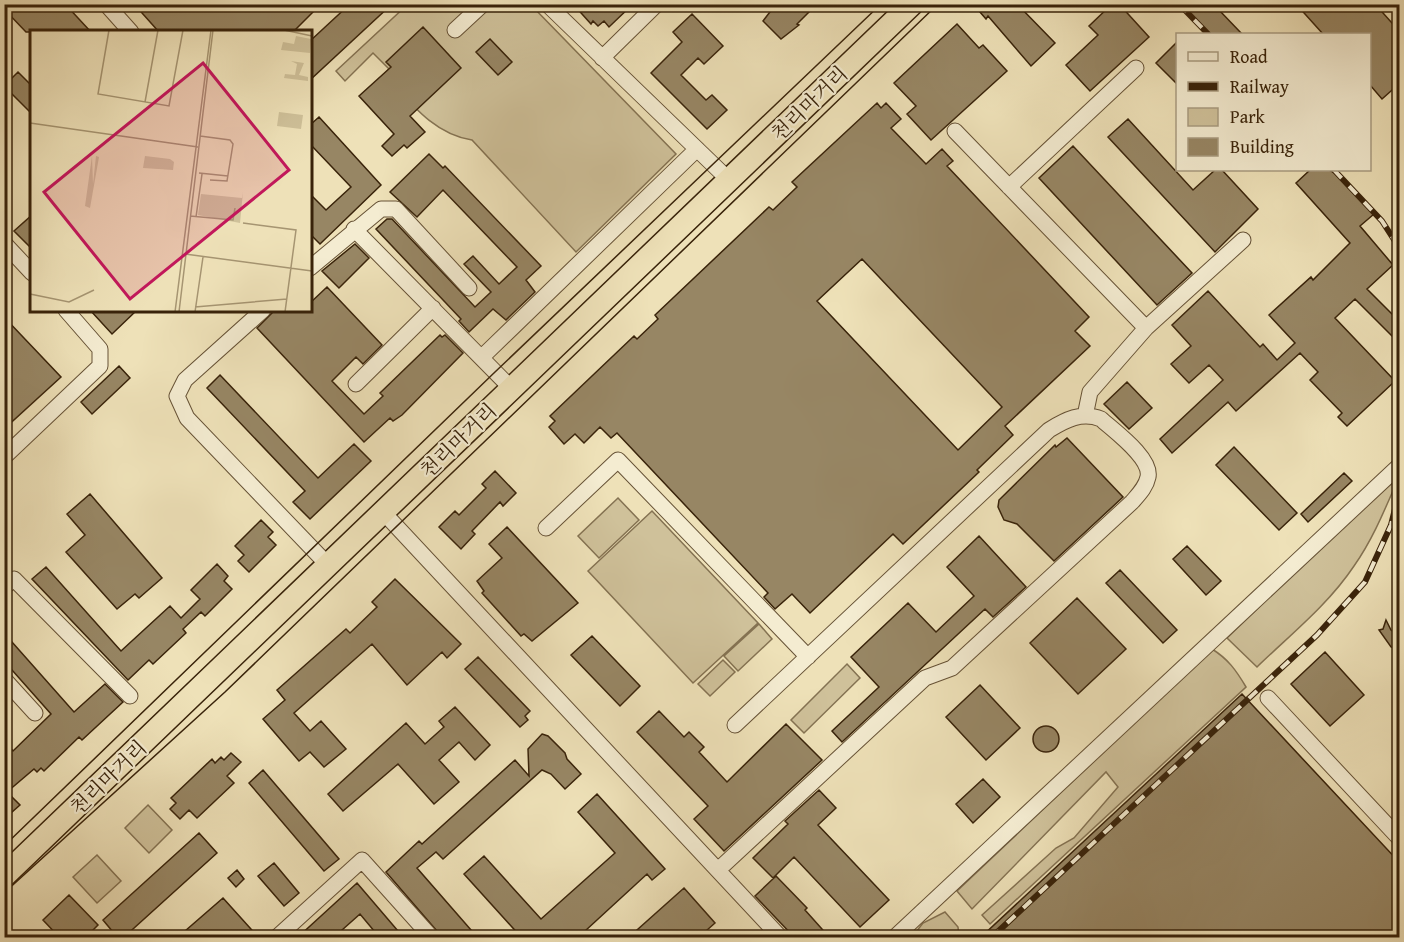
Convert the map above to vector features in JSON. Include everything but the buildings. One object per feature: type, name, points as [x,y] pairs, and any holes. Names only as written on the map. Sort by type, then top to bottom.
[{"type":"highway","name":"천리마거리","points":[[4,876],[912,4]]},
{"type":"street","points":[[106,4],[129,30]]},
{"type":"street","points":[[455,30],[483,4]]},
{"type":"street","points":[[546,4],[729,180]]},
{"type":"street","points":[[602,58],[657,4]]},
{"type":"street","points":[[1009,186],[1136,68]]},
{"type":"street","points":[[956,131],[1146,328]]},
{"type":"street","points":[[482,357],[697,149]]},
{"type":"street","points":[[312,266],[381,209],[396,209],[469,288]]},
{"type":"street","points":[[354,230],[512,388]]},
{"type":"street","points":[[1085,416],[1090,392],[1146,328],[1244,240]]},
{"type":"street","points":[[4,243],[30,271]]},
{"type":"street","points":[[356,384],[433,308]]},
{"type":"street","points":[[4,457],[100,366],[100,349],[68,312]]},
{"type":"street","points":[[261,312],[185,380],[177,396],[187,418],[328,565]]},
{"type":"street","points":[[718,870],[925,678],[952,668],[1045,584],[1144,487],[1149,475],[1145,461],[1101,419],[1092,415],[1068,419],[1049,430],[735,725]]},
{"type":"street","points":[[546,528],[618,460],[808,657]]},
{"type":"street","points":[[894,938],[1400,465]]},
{"type":"street","points":[[383,512],[781,938]]},
{"type":"street","points":[[4,586],[14,579],[130,696]]},
{"type":"street","points":[[4,679],[35,713]]},
{"type":"street","points":[[1268,698],[1400,839]]},
{"type":"street","points":[[276,938],[362,860],[432,938]]},
{"type":"green space","points":[[407,5],[531,5],[676,154],[576,252],[472,140],[445,131],[413,106],[384,74],[389,69],[373,53],[345,81],[336,71]]},
{"type":"green space","points":[[1398,479],[1373,535],[1344,580],[1321,607],[1257,667],[1227,638],[1377,494]]},
{"type":"green space","points":[[618,498],[639,520],[599,558],[578,536]]},
{"type":"green space","points":[[652,511],[758,623],[693,683],[588,571]]},
{"type":"green space","points":[[759,624],[772,639],[738,671],[724,656]]},
{"type":"green space","points":[[1212,649],[1231,665],[1246,687],[990,924],[982,915],[1056,848],[1074,838],[1118,787],[1106,772],[972,909],[957,891]]},
{"type":"green space","points":[[723,660],[735,672],[710,696],[698,684]]},
{"type":"green space","points":[[847,664],[860,678],[804,733],[791,720]]},
{"type":"green space","points":[[148,805],[172,830],[149,853],[125,828]]},
{"type":"green space","points":[[97,855],[121,881],[97,903],[73,877]]},
{"type":"green space","points":[[945,912],[958,927],[959,937],[912,937],[923,923]]},
{"type":"tram line","points":[[4,846],[495,372],[881,4]]},
{"type":"tram line","points":[[4,893],[225,692],[938,4]]},
{"type":"railway","points":[[1179,4],[1207,33]]},
{"type":"railway","points":[[1335,171],[1382,221],[1400,249]]},
{"type":"railway","points":[[991,938],[1317,635],[1365,582],[1391,525],[1400,489]]}]
